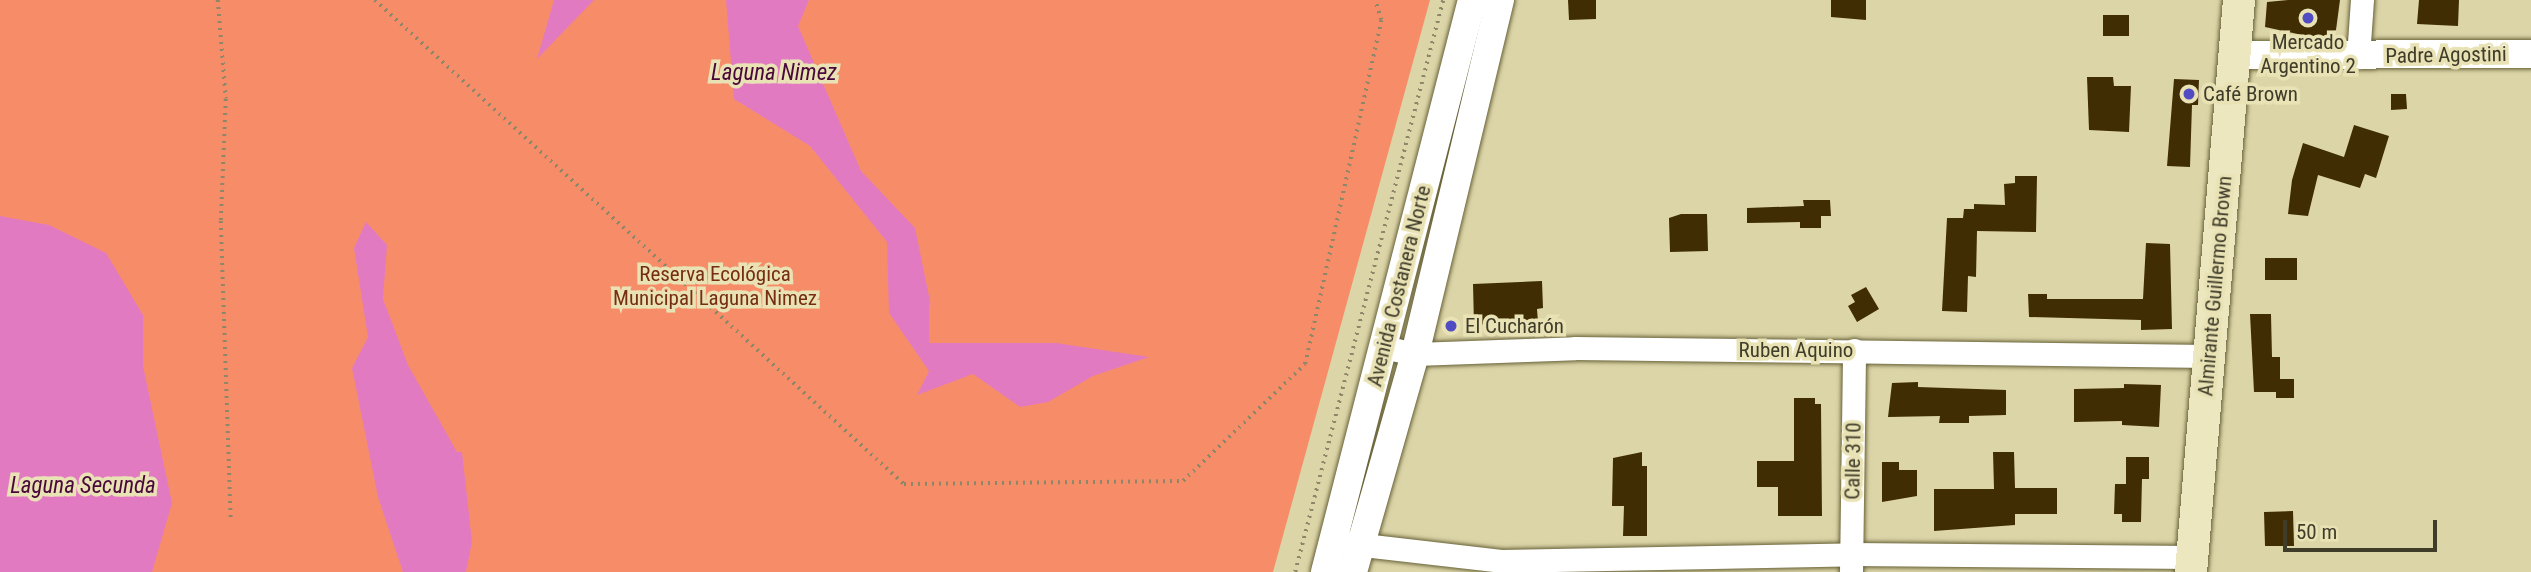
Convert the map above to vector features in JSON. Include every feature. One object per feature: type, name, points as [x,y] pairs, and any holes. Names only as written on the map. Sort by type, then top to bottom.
[{"type":"main road","name":"Almirante Guillermo Brown","points":[[2194,568],[2239,0]]},
{"type":"street","name":"Avenida Costanera Norte","points":[[1325,572],[1472,0]]},
{"type":"street","name":"Avenida Costanera Norte","points":[[1357,560],[1415,355],[1500,0]]},
{"type":"street","points":[[2358,57],[2362,0]]},
{"type":"street","name":"Padre Agostini","points":[[2235,55],[2358,57],[2531,54]]},
{"type":"street","name":"Ruben Aquino","points":[[1384,347],[1415,355],[1575,348],[2209,356]]},
{"type":"street","name":"Calle 310","points":[[1852,563],[1854,350]]},
{"type":"street","points":[[1333,539],[1357,560],[2194,568]]},
{"type":"path","points":[[219,0],[226,99],[221,221],[231,522]]},
{"type":"path","points":[[375,0],[904,484],[1183,481],[1305,364],[1381,20],[1374,0]]},
{"type":"path","points":[[1295,572],[1443,0]]},
{"type":"green space","name":"Reserva Ecológica Municipal Laguna Nimez","points":[[0,0],[1430,0],[1273,572],[0,572]]},
{"type":"water","points":[[554,0],[594,0],[537,59]]},
{"type":"water","name":"Laguna Nimez","points":[[726,0],[809,0],[798,26],[861,171],[915,228],[931,306],[929,301],[929,343],[1056,343],[1149,357],[1093,376],[1048,402],[1020,407],[973,374],[917,395],[929,371],[889,313],[887,242],[810,146],[734,99]]},
{"type":"water","name":"Laguna Secunda","points":[[0,216],[49,225],[106,253],[143,315],[143,366],[172,503],[152,572],[0,572]]},
{"type":"water","points":[[366,222],[387,245],[383,299],[408,365],[457,452],[462,452],[472,542],[466,572],[403,572],[378,497],[352,368],[368,337],[354,248]]},
{"type":"building","points":[[1568,0],[1596,0],[1596,19],[1569,20]]},
{"type":"building","points":[[1831,0],[1866,0],[1866,20],[1831,17]]},
{"type":"building","points":[[2340,0],[2336,30],[2328,37],[2307,36],[2265,27],[2267,2]]},
{"type":"building","points":[[2419,0],[2459,0],[2458,26],[2417,24]]},
{"type":"building","points":[[2103,15],[2129,15],[2129,36],[2103,36]]},
{"type":"building","points":[[2087,77],[2113,77],[2114,86],[2131,86],[2129,132],[2089,130]]},
{"type":"building","points":[[2174,79],[2199,80],[2198,105],[2192,105],[2190,167],[2167,166]]},
{"type":"building","points":[[2391,94],[2406,94],[2407,109],[2391,110]]},
{"type":"building","points":[[2354,125],[2389,136],[2376,178],[2365,174],[2360,188],[2318,175],[2308,216],[2288,214],[2292,180],[2303,143],[2344,157]]},
{"type":"building","points":[[2015,176],[2037,176],[2036,232],[1977,231],[1976,277],[1968,276],[1967,312],[1942,311],[1947,218],[1963,218],[1964,209],[1974,209],[1974,204],[2005,205],[2004,184],[2015,183]]},
{"type":"building","points":[[1803,200],[1830,200],[1831,216],[1821,216],[1821,228],[1800,228],[1800,222],[1747,223],[1747,208],[1804,206]]},
{"type":"building","points":[[1681,214],[1707,214],[1708,251],[1670,252],[1669,218]]},
{"type":"building","points":[[2146,243],[2170,244],[2172,329],[2141,330],[2141,320],[2029,317],[2028,294],[2047,294],[2047,299],[2143,299]]},
{"type":"building","points":[[2265,258],[2297,258],[2297,280],[2265,280]]},
{"type":"building","points":[[1542,281],[1543,308],[1537,309],[1538,322],[1474,325],[1473,284]]},
{"type":"building","points":[[1866,287],[1879,309],[1857,322],[1848,306],[1855,302],[1851,295]]},
{"type":"building","points":[[2250,314],[2271,314],[2272,357],[2280,357],[2280,379],[2294,379],[2294,398],[2276,398],[2276,392],[2254,392]]},
{"type":"building","points":[[1918,382],[1918,387],[2006,390],[2006,415],[1969,416],[1969,423],[1939,423],[1940,416],[1888,417],[1892,383]]},
{"type":"building","points":[[2124,384],[2161,385],[2159,427],[2122,425],[2122,421],[2074,422],[2074,389],[2124,388]]},
{"type":"building","points":[[1794,398],[1815,398],[1815,404],[1821,404],[1822,516],[1778,516],[1778,487],[1757,487],[1757,461],[1794,461]]},
{"type":"building","points":[[1642,452],[1642,466],[1647,466],[1647,536],[1623,536],[1624,506],[1612,506],[1613,458]]},
{"type":"building","points":[[1993,452],[2014,452],[2015,488],[2057,488],[2057,514],[2015,514],[2015,525],[1934,531],[1934,489],[1994,489]]},
{"type":"building","points":[[2126,457],[2149,457],[2149,479],[2142,479],[2141,522],[2122,522],[2122,514],[2114,514],[2115,484],[2126,484]]},
{"type":"building","points":[[1882,462],[1899,462],[1899,470],[1917,470],[1917,496],[1882,502]]},
{"type":"building","points":[[2293,511],[2294,546],[2265,546],[2264,512]]},
{"type":"place","name":"Mercado Argentino 2","points":[[2308,18]]},
{"type":"place","name":"Café Brown","points":[[2189,94]]},
{"type":"place","name":"El Cucharón","points":[[1451,326]]}]
